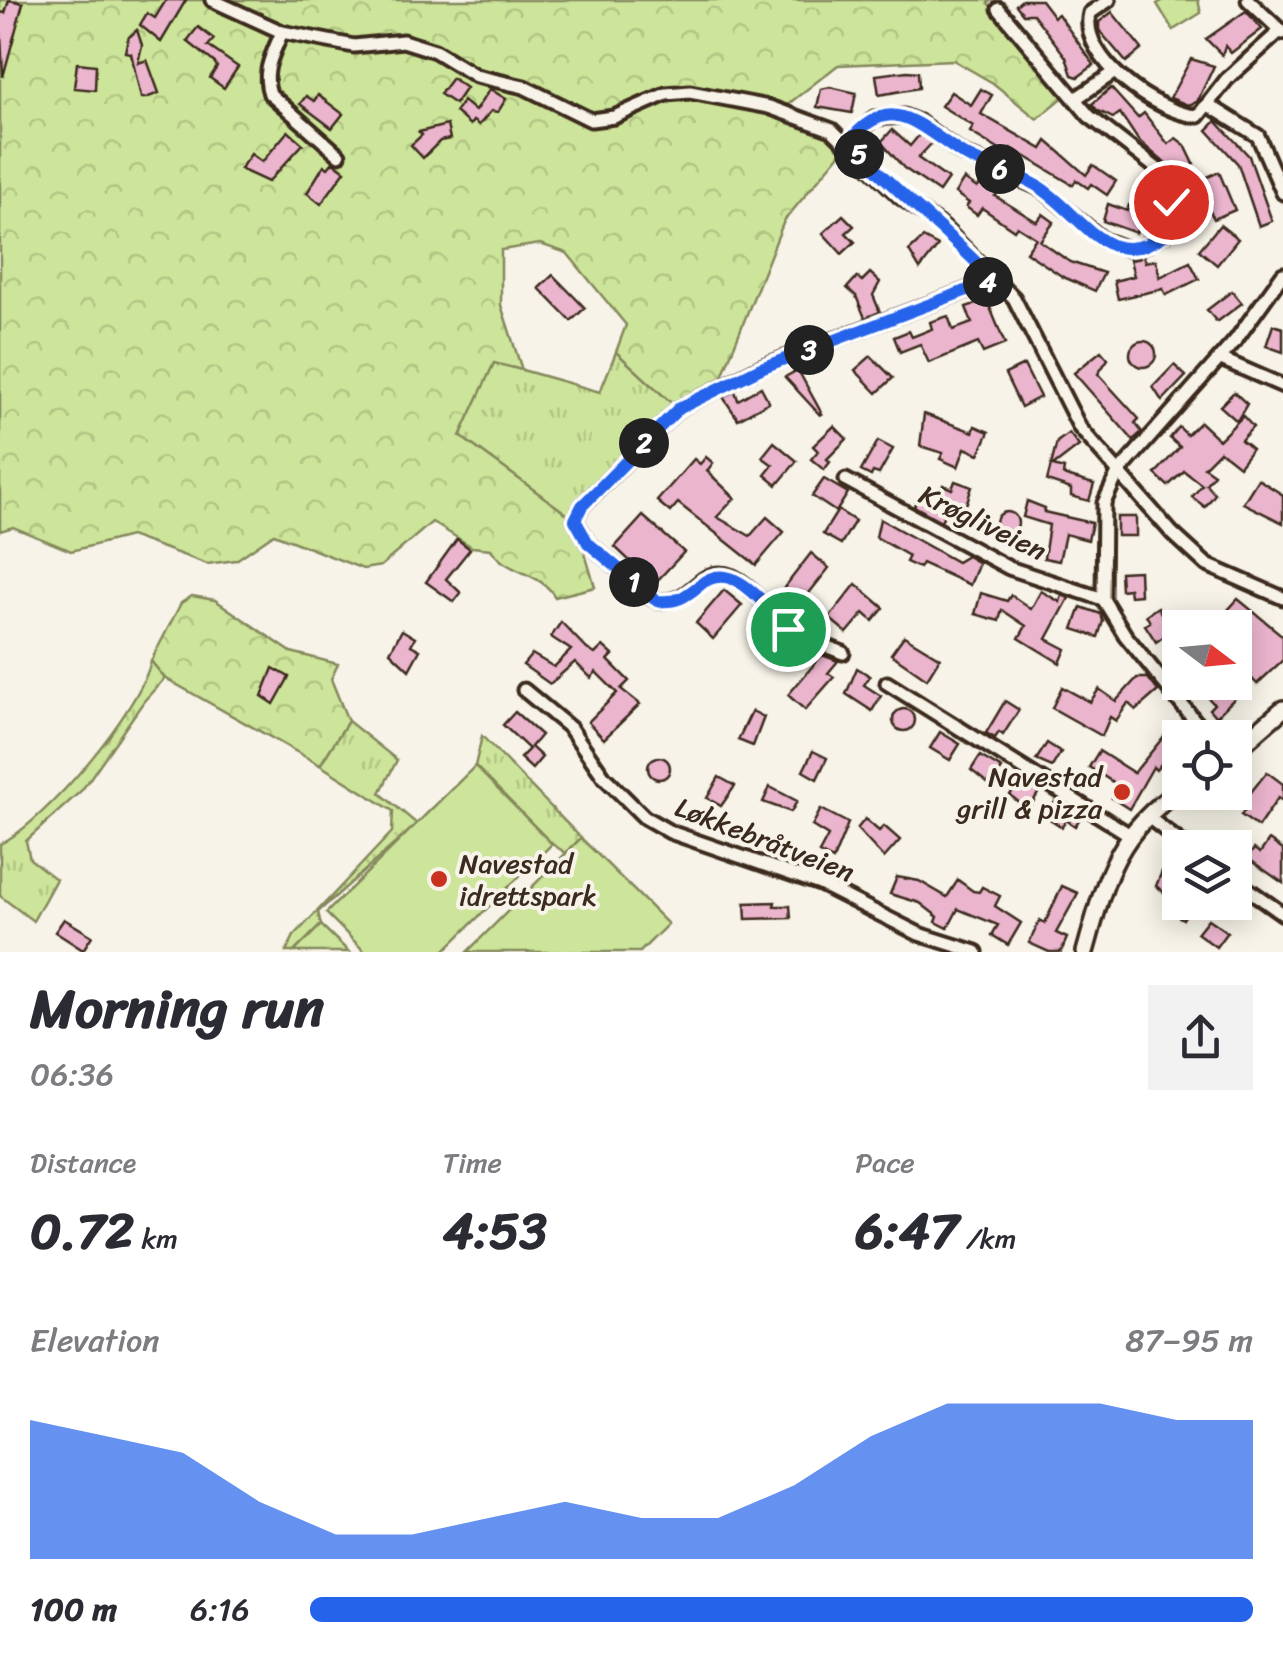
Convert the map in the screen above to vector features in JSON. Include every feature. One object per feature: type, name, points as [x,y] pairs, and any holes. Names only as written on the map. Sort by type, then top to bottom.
[{"type":"street","points":[[212,0],[282,32],[354,46],[403,41],[435,51],[476,76],[524,88],[591,120],[614,117],[666,94],[690,92],[784,112],[832,130],[849,142],[900,197],[943,227],[1029,320],[1072,414],[1118,473],[1207,565],[1283,598]]},
{"type":"street","points":[[1109,0],[1090,12],[1087,24],[1115,72],[1126,84],[1182,116],[1198,116],[1210,106],[1226,79],[1282,32],[1248,0]]},
{"type":"street","points":[[849,142],[874,118],[904,116],[961,153],[1042,189],[1103,240],[1134,251],[1164,235],[1170,220],[1168,186],[1160,171],[1075,100],[1044,56],[1000,9]]},
{"type":"street","points":[[282,32],[268,67],[270,94],[339,155]]},
{"type":"street","points":[[1075,100],[1115,72]]},
{"type":"street","points":[[1210,106],[1258,136],[1283,193]]},
{"type":"street","points":[[1194,720],[1126,635],[1103,599],[1104,503],[1118,473],[1221,359],[1283,274]]},
{"type":"street","points":[[843,654],[788,629],[742,582],[722,573],[710,576],[682,600],[657,601],[588,543],[575,520],[582,506],[678,409],[761,368],[994,280]]},
{"type":"street","points":[[1221,359],[1283,386]]},
{"type":"street","name":"Krøgliveien","points":[[846,480],[1009,568],[1103,599]]},
{"type":"street","points":[[887,682],[1130,835]]},
{"type":"street","name":"Løkkebråtveien","points":[[524,690],[570,728],[604,777],[644,817],[670,832],[820,884],[920,934],[976,952]]},
{"type":"street","points":[[1252,736],[1283,709]]},
{"type":"street","points":[[1085,952],[1110,866],[1130,835],[1162,804]]},
{"type":"street","points":[[1147,816],[1165,830]]},
{"type":"street","points":[[1252,892],[1283,914]]},
{"type":"green space","points":[[0,0],[992,0],[988,3],[1066,95],[1037,119],[993,83],[953,60],[838,65],[787,105],[784,111],[849,143],[784,221],[717,389],[678,409],[616,352],[626,325],[567,253],[540,244],[501,250],[501,305],[522,370],[494,363],[460,436],[575,520],[595,587],[555,597],[491,549],[472,547],[432,522],[381,566],[363,569],[274,534],[236,560],[207,564],[130,536],[71,551],[13,527],[0,531]]},
{"type":"green space","points":[[1164,0],[1198,0],[1201,13],[1173,30],[1157,4]]},
{"type":"green space","points":[[616,352],[678,409],[575,520],[460,436],[494,362],[600,392]]},
{"type":"green space","points":[[192,596],[215,600],[291,652],[338,664],[331,679],[348,721],[320,765],[165,678],[151,661],[181,603]]},
{"type":"green space","points":[[151,661],[165,678],[144,701],[82,790],[26,841],[30,859],[56,879],[33,921],[0,896],[0,844],[41,813],[88,763],[129,708]]},
{"type":"green space","points":[[348,721],[397,760],[380,793],[417,824],[318,912],[321,925],[294,952],[286,952],[294,936],[392,832],[393,811],[320,765]]},
{"type":"green space","points":[[482,736],[581,838],[566,853],[552,844],[475,766]]},
{"type":"green space","name":"Navestad idrettspark","points":[[475,766],[552,844],[443,952],[365,952],[326,913]]},
{"type":"green space","points":[[581,838],[668,924],[640,952],[467,952]]},
{"type":"green space","points":[[321,925],[349,952],[294,952]]},
{"type":"building","points":[[9,0],[23,3],[3,77],[0,12],[5,13]]},
{"type":"building","points":[[166,0],[186,0],[161,42],[140,25],[147,13],[155,18]]},
{"type":"building","points":[[1022,0],[1041,0],[1054,17],[1058,14],[1094,65],[1078,77],[1072,75],[1066,57],[1033,14],[1023,14],[1016,5]]},
{"type":"building","points":[[1246,11],[1262,29],[1231,53],[1225,46],[1222,55],[1206,39]]},
{"type":"building","points":[[1112,12],[1142,49],[1126,62],[1099,30],[1099,22]]},
{"type":"building","points":[[198,27],[214,39],[208,46],[238,67],[224,88],[210,78],[217,67],[215,63],[187,41]]},
{"type":"building","points":[[137,30],[142,45],[138,63],[147,60],[159,93],[146,98],[141,98],[131,53],[125,52],[128,38]]},
{"type":"building","points":[[1191,59],[1214,66],[1197,102],[1188,105],[1170,98]]},
{"type":"building","points":[[77,63],[96,65],[95,90],[74,88]]},
{"type":"building","points":[[918,72],[919,88],[879,95],[876,75]]},
{"type":"building","points":[[452,78],[466,88],[455,104],[440,94]]},
{"type":"building","points":[[830,87],[856,93],[852,113],[817,107],[821,89]]},
{"type":"building","points":[[1111,88],[1138,118],[1144,113],[1168,144],[1176,138],[1185,145],[1194,164],[1184,172],[1173,163],[1167,165],[1138,140],[1120,113],[1113,118],[1097,110],[1092,104]]},
{"type":"building","points":[[490,89],[506,99],[498,112],[491,111],[479,125],[473,121],[470,125],[455,112],[463,101],[475,111]]},
{"type":"building","points":[[981,89],[992,95],[981,114],[1042,149],[1047,141],[1086,175],[1093,165],[1116,181],[1107,195],[1091,184],[1088,188],[1076,180],[1073,185],[1011,148],[1008,155],[970,132],[973,126],[941,106],[951,92],[971,105]]},
{"type":"building","points":[[318,95],[343,114],[332,128],[300,104],[306,96],[314,101]]},
{"type":"building","points":[[1216,121],[1249,156],[1272,221],[1259,226],[1238,164],[1207,130]]},
{"type":"building","points":[[447,125],[450,139],[440,141],[423,158],[411,145],[422,135],[419,132]]},
{"type":"building","points":[[892,130],[910,146],[920,134],[932,143],[918,158],[948,179],[939,192],[904,168],[881,142]]},
{"type":"building","points":[[288,131],[303,144],[268,182],[240,169],[251,154],[262,162]]},
{"type":"building","points":[[333,162],[345,171],[321,204],[307,193],[324,165],[328,168]]},
{"type":"building","points":[[1219,172],[1235,210],[1214,219],[1198,189],[1208,185],[1205,178]]},
{"type":"building","points":[[990,176],[1003,188],[995,196],[1037,222],[1043,214],[1054,222],[1040,241],[1070,262],[1104,273],[1095,291],[1063,277],[1026,252],[1036,238],[1017,226],[1014,230],[982,208],[977,215],[955,193],[964,179],[977,188]]},
{"type":"building","points":[[1108,204],[1127,211],[1129,205],[1144,210],[1136,233],[1103,221]]},
{"type":"building","points":[[843,215],[854,226],[846,233],[855,242],[842,254],[823,233]]},
{"type":"building","points":[[1220,225],[1238,239],[1217,265],[1199,250]]},
{"type":"building","points":[[923,238],[938,246],[920,269],[909,251]]},
{"type":"building","points":[[1144,256],[1145,262],[1156,260],[1160,277],[1190,262],[1199,279],[1166,295],[1163,289],[1118,299],[1114,281],[1134,276],[1130,260]]},
{"type":"building","points":[[870,273],[880,282],[873,295],[880,312],[865,318],[856,296],[847,288],[857,277],[862,281]]},
{"type":"building","points":[[553,275],[585,308],[571,321],[539,288]]},
{"type":"building","points":[[1232,291],[1242,303],[1217,322],[1207,310]]},
{"type":"building","points":[[987,300],[1005,344],[983,353],[978,343],[929,363],[920,344],[900,352],[894,337],[909,331],[912,337],[932,329],[930,322],[948,316],[953,330],[972,323],[966,307]]},
{"type":"building","points":[[1273,325],[1283,328],[1283,352],[1266,346]]},
{"type":"building","points":[[1143,341],[1152,345],[1156,354],[1152,363],[1143,367],[1134,363],[1130,354],[1134,345]]},
{"type":"building","points":[[1101,351],[1108,359],[1098,374],[1139,419],[1135,423],[1142,432],[1133,440],[1074,373]]},
{"type":"building","points":[[871,356],[893,378],[877,393],[855,370]]},
{"type":"building","points":[[1024,365],[1040,397],[1021,407],[1005,374]]},
{"type":"building","points":[[1174,365],[1186,376],[1162,401],[1153,387]]},
{"type":"building","points":[[798,370],[822,414],[785,377]]},
{"type":"building","points":[[761,387],[769,402],[738,419],[723,397],[735,391],[738,400]]},
{"type":"building","points":[[1234,392],[1247,404],[1237,421],[1220,406]]},
{"type":"building","points":[[924,414],[973,432],[975,426],[989,432],[979,454],[965,448],[958,467],[940,459],[943,453],[920,446]]},
{"type":"building","points":[[1243,416],[1253,427],[1241,440],[1252,449],[1239,466],[1220,451],[1204,467],[1214,474],[1206,484],[1215,494],[1205,507],[1192,497],[1202,485],[1184,471],[1168,486],[1155,474],[1180,447],[1170,438],[1179,427],[1187,435],[1200,422],[1219,440]]},
{"type":"building","points":[[834,426],[847,439],[827,459],[830,462],[824,470],[811,459],[818,451],[813,446]]},
{"type":"building","points":[[1069,433],[1079,446],[1053,466],[1064,469],[1063,475],[1094,484],[1089,501],[1071,496],[1071,489],[1047,481],[1057,442]]},
{"type":"building","points":[[878,441],[893,449],[879,474],[873,472],[871,476],[861,471]]},
{"type":"building","points":[[774,442],[797,461],[777,485],[765,475],[773,465],[762,457]]},
{"type":"building","points":[[706,457],[713,463],[707,471],[735,498],[717,517],[750,536],[767,517],[784,532],[756,565],[678,503],[670,512],[657,501],[694,459],[700,464]]},
{"type":"building","points":[[824,479],[848,493],[836,512],[812,496]]},
{"type":"building","points":[[1258,479],[1283,495],[1283,523],[1243,503]]},
{"type":"building","points":[[955,481],[972,487],[964,511],[948,506],[941,521],[914,506],[918,496],[937,503],[943,485],[952,489]]},
{"type":"building","points":[[1027,501],[1045,508],[1044,512],[1092,523],[1088,540],[1065,534],[1059,561],[1044,558],[1049,525],[1023,517]]},
{"type":"building","points":[[838,510],[855,521],[841,544],[823,534]]},
{"type":"building","points":[[1007,512],[1018,523],[1007,534],[996,523]]},
{"type":"building","points":[[643,516],[684,552],[654,584],[615,547]]},
{"type":"building","points":[[1117,517],[1136,517],[1136,536],[1117,536]]},
{"type":"building","points":[[880,519],[957,562],[967,556],[979,563],[970,585],[922,563],[919,568],[906,562],[909,556],[876,537]]},
{"type":"building","points":[[457,539],[470,549],[446,579],[461,593],[454,602],[426,582]]},
{"type":"building","points":[[811,553],[829,568],[802,602],[784,588]]},
{"type":"building","points":[[1139,571],[1140,595],[1130,596],[1129,589],[1121,590],[1120,572]]},
{"type":"building","points":[[856,584],[884,608],[873,621],[864,613],[847,633],[829,618]]},
{"type":"building","points":[[724,590],[742,605],[713,639],[696,623]]},
{"type":"building","points":[[1041,591],[1060,602],[1062,595],[1069,598],[1047,639],[1066,649],[1060,663],[1019,638],[1026,626],[1002,610],[999,621],[975,614],[981,593],[1007,601],[1011,595],[1031,609]]},
{"type":"building","points":[[1238,599],[1251,610],[1228,610]]},
{"type":"building","points":[[1081,607],[1101,614],[1098,637],[1073,629]]},
{"type":"building","points":[[1158,607],[1162,615],[1162,638],[1156,642],[1145,625],[1150,622],[1146,615]]},
{"type":"building","points":[[1252,611],[1283,636],[1283,660],[1257,684],[1252,679]]},
{"type":"building","points":[[561,622],[587,649],[595,654],[603,646],[613,655],[608,660],[629,681],[621,689],[640,704],[604,739],[588,722],[617,693],[596,672],[591,678],[575,662],[550,684],[523,665],[532,654],[554,667],[571,650],[551,637]]},
{"type":"building","points":[[402,630],[415,638],[411,645],[420,650],[409,670],[390,652]]},
{"type":"building","points":[[904,636],[940,658],[927,679],[891,654]]},
{"type":"building","points":[[822,655],[838,661],[828,673],[834,677],[805,710],[788,695]]},
{"type":"building","points":[[273,668],[289,677],[274,704],[262,696]]},
{"type":"building","points":[[857,668],[870,676],[864,685],[881,696],[872,711],[846,694]]},
{"type":"building","points":[[1137,678],[1148,678],[1158,691],[1136,710],[1128,703],[1116,721],[1110,717],[1102,736],[1052,708],[1062,687],[1090,702],[1099,689],[1116,701]]},
{"type":"building","points":[[1210,700],[1233,700],[1216,717],[1209,709],[1214,704]]},
{"type":"building","points":[[1005,701],[1019,710],[1003,735],[999,732],[995,738],[986,733]]},
{"type":"building","points":[[904,709],[912,712],[912,728],[904,731],[896,728],[893,720],[896,712]]},
{"type":"building","points":[[752,711],[764,717],[753,746],[738,740]]},
{"type":"building","points":[[515,712],[541,735],[531,747],[542,757],[532,769],[520,758],[529,749],[503,725]]},
{"type":"building","points":[[940,732],[960,744],[950,760],[930,748]]},
{"type":"building","points":[[1162,739],[1162,763],[1156,770],[1153,767],[1129,809],[1112,798],[1119,786],[1089,767],[1099,751],[1134,773]]},
{"type":"building","points":[[1047,743],[1061,752],[1052,767],[1036,760]]},
{"type":"building","points":[[813,751],[827,758],[817,779],[803,771]]},
{"type":"building","points":[[980,756],[1002,769],[991,786],[971,770]]},
{"type":"building","points":[[659,757],[667,760],[667,776],[659,779],[651,776],[648,768],[651,760]]},
{"type":"building","points":[[1267,772],[1283,784],[1283,801],[1278,798],[1258,827],[1241,815],[1243,810],[1252,810],[1252,791]]},
{"type":"building","points":[[719,777],[735,786],[721,806],[707,798]]},
{"type":"building","points":[[1020,780],[1039,792],[1028,810],[1010,795]]},
{"type":"building","points":[[770,787],[797,801],[791,812],[763,802]]},
{"type":"building","points":[[1055,802],[1081,817],[1075,826],[1066,820],[1062,827],[1045,816]]},
{"type":"building","points":[[821,809],[848,823],[833,860],[819,853],[828,836],[812,826]]},
{"type":"building","points":[[865,819],[879,831],[884,826],[900,840],[884,858],[857,829]]},
{"type":"building","points":[[1269,840],[1283,850],[1283,883],[1252,861],[1254,849],[1260,853]]},
{"type":"building","points":[[897,877],[919,881],[947,897],[958,880],[973,891],[979,892],[982,887],[1000,896],[995,906],[1021,923],[1008,945],[992,935],[998,925],[958,909],[948,928],[936,922],[938,917],[920,903],[890,894]]},
{"type":"building","points":[[1062,886],[1078,893],[1056,933],[1067,938],[1061,952],[1049,952],[1029,943],[1040,920],[1045,923]]},
{"type":"building","points":[[775,902],[774,906],[790,906],[791,918],[746,919],[745,903]]},
{"type":"building","points":[[64,919],[92,936],[83,950],[55,932]]},
{"type":"building","points":[[1207,920],[1227,932],[1216,947],[1197,933]]},
{"type":"place","name":"Navestad grill & pizza","points":[[1122,792]]},
{"type":"place","name":"Navestad idrettspark","points":[[439,879]]},
{"type":"route","points":[[788,629],[742,582],[722,573],[710,576],[682,600],[657,601],[588,543],[575,520],[582,506],[678,409],[761,368],[994,280],[943,227],[900,197],[849,142],[861,127],[887,115],[918,122],[961,153],[1042,189],[1090,231],[1117,247],[1134,251],[1164,235],[1171,202]]}]
